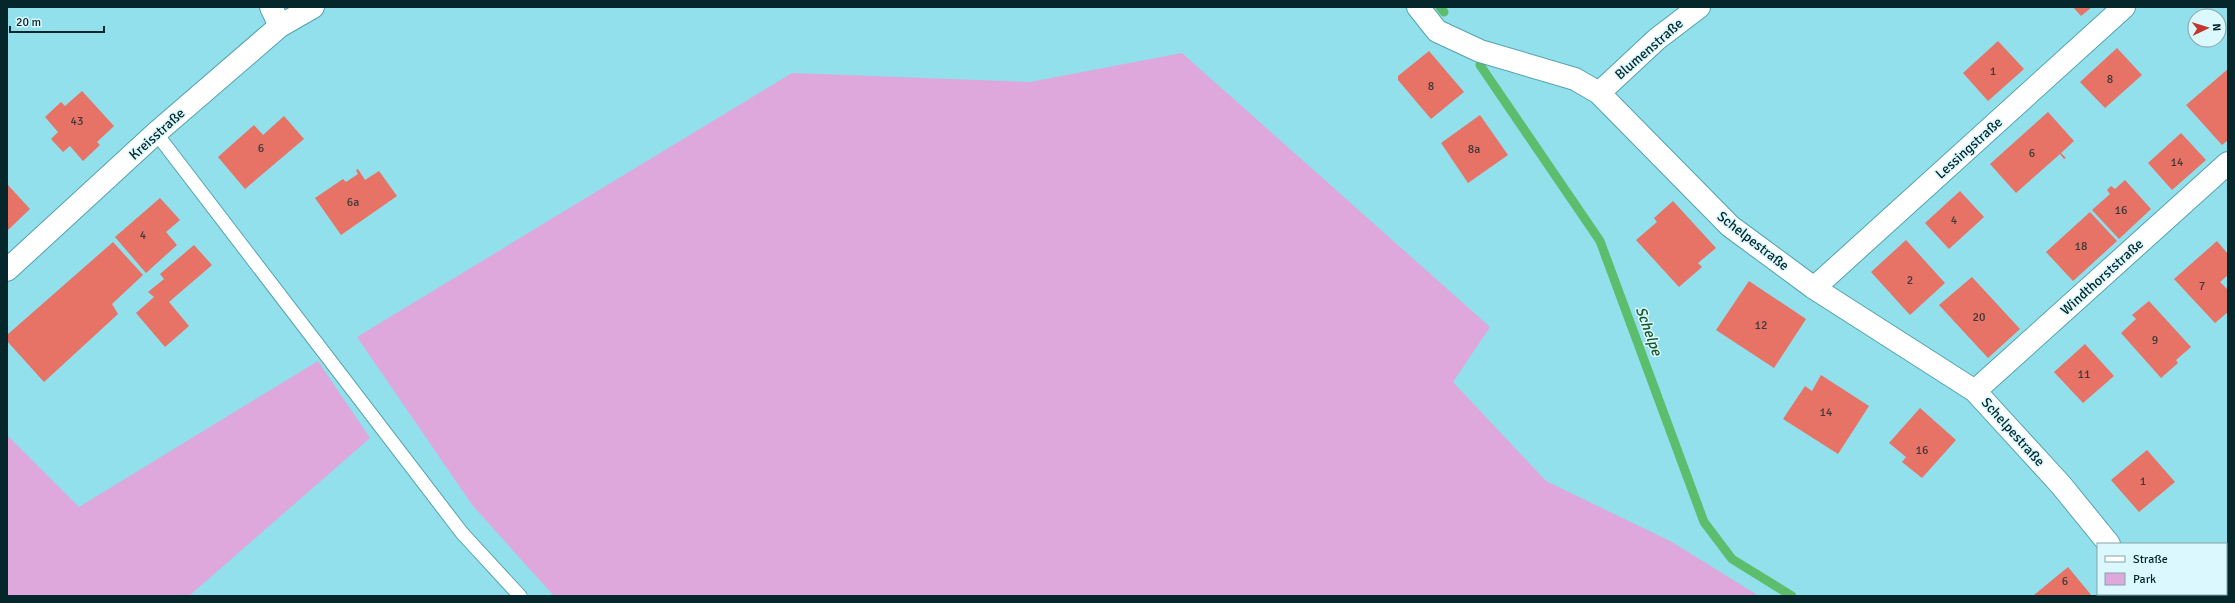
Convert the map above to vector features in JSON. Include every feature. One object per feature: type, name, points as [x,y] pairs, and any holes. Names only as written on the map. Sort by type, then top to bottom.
[{"type":"street","name":"Kreisstraße","points":[[7,270],[156,134],[276,17],[313,7]]},
{"type":"street","name":"Schelpestraße","points":[[1418,7],[1437,31],[1480,51],[1575,79],[1599,93],[1730,226],[1814,288],[1975,391],[2061,485],[2108,543]]},
{"type":"street","name":"Blumenstraße","points":[[1599,93],[1657,39],[1699,7]]},
{"type":"street","name":"Lessingstraße","points":[[1814,288],[2124,7]]},
{"type":"street","name":"Windthorststraße","points":[[1975,391],[2228,163]]},
{"type":"lane","points":[[156,134],[462,533],[520,596]]},
{"type":"green space","points":[[1182,53],[1490,327],[1453,382],[1546,481],[1672,542],[1759,596],[554,596],[473,506],[357,337],[792,73],[1030,82]]},
{"type":"green space","points":[[318,361],[370,438],[189,596],[7,596],[7,435],[79,507]]},
{"type":"building","points":[[2073,7],[2092,7],[2081,16]]},
{"type":"building","points":[[1998,41],[2024,69],[1988,101],[1963,73]]},
{"type":"building","points":[[2117,48],[2142,75],[2105,108],[2080,82]]},
{"type":"building","points":[[1429,51],[1464,92],[1431,119],[1398,80],[1398,76]]},
{"type":"building","points":[[2228,69],[2228,140],[2222,145],[2186,105]]},
{"type":"building","points":[[82,91],[114,126],[97,142],[100,145],[83,161],[70,146],[63,152],[51,139],[58,132],[45,117],[61,102],[65,106]]},
{"type":"building","points":[[2048,112],[2074,141],[2061,153],[2066,158],[2064,159],[2060,154],[2016,193],[1990,164]]},
{"type":"building","points":[[1480,115],[1508,155],[1468,183],[1441,143]]},
{"type":"building","points":[[284,116],[304,139],[245,189],[218,157],[254,125],[263,135]]},
{"type":"building","points":[[2181,133],[2206,160],[2172,190],[2148,163]]},
{"type":"building","points":[[358,169],[365,180],[379,171],[397,196],[341,235],[315,198],[343,179],[346,182],[358,174],[356,170]]},
{"type":"building","points":[[2125,180],[2151,209],[2119,239],[2092,210],[2110,194],[2107,190],[2111,186],[2115,189]]},
{"type":"building","points":[[7,184],[30,209],[7,231]]},
{"type":"building","points":[[1960,191],[1984,217],[1949,249],[1925,223]]},
{"type":"building","points":[[160,198],[180,220],[166,232],[177,245],[146,273],[115,237]]},
{"type":"building","points":[[1673,201],[1716,248],[1698,263],[1702,267],[1679,287],[1636,240],[1657,222],[1654,218]]},
{"type":"building","points":[[2090,212],[2117,241],[2073,281],[2046,252]]},
{"type":"building","points":[[1906,240],[1945,283],[1910,315],[1871,272]]},
{"type":"building","points":[[2217,241],[2228,254],[2228,275],[2220,282],[2228,290],[2228,312],[2215,323],[2174,279]]},
{"type":"building","points":[[113,242],[143,275],[112,304],[118,314],[44,382],[7,341],[7,335]]},
{"type":"building","points":[[194,245],[212,265],[169,302],[189,326],[165,347],[136,313],[154,297],[148,292],[164,279],[160,274]]},
{"type":"building","points":[[1972,277],[2020,329],[1988,358],[1939,305]]},
{"type":"building","points":[[1749,281],[1806,319],[1774,368],[1716,330]]},
{"type":"building","points":[[2149,301],[2191,347],[2176,360],[2178,363],[2161,378],[2121,333],[2136,319],[2132,315]]},
{"type":"building","points":[[2085,344],[2114,376],[2083,403],[2054,372]]},
{"type":"building","points":[[1821,375],[1869,406],[1838,454],[1783,419],[1805,386],[1812,391]]},
{"type":"building","points":[[1920,408],[1956,440],[1922,478],[1902,462],[1906,457],[1889,443]]},
{"type":"building","points":[[2147,450],[2175,482],[2139,512],[2111,480]]},
{"type":"building","points":[[2068,567],[2092,596],[2034,595]]},
{"type":"waterway","name":"Schelpe","points":[[1440,7],[1444,12]]},
{"type":"waterway","name":"Schelpe","points":[[1480,65],[1600,241],[1704,522],[1732,559],[1792,596]]}]
